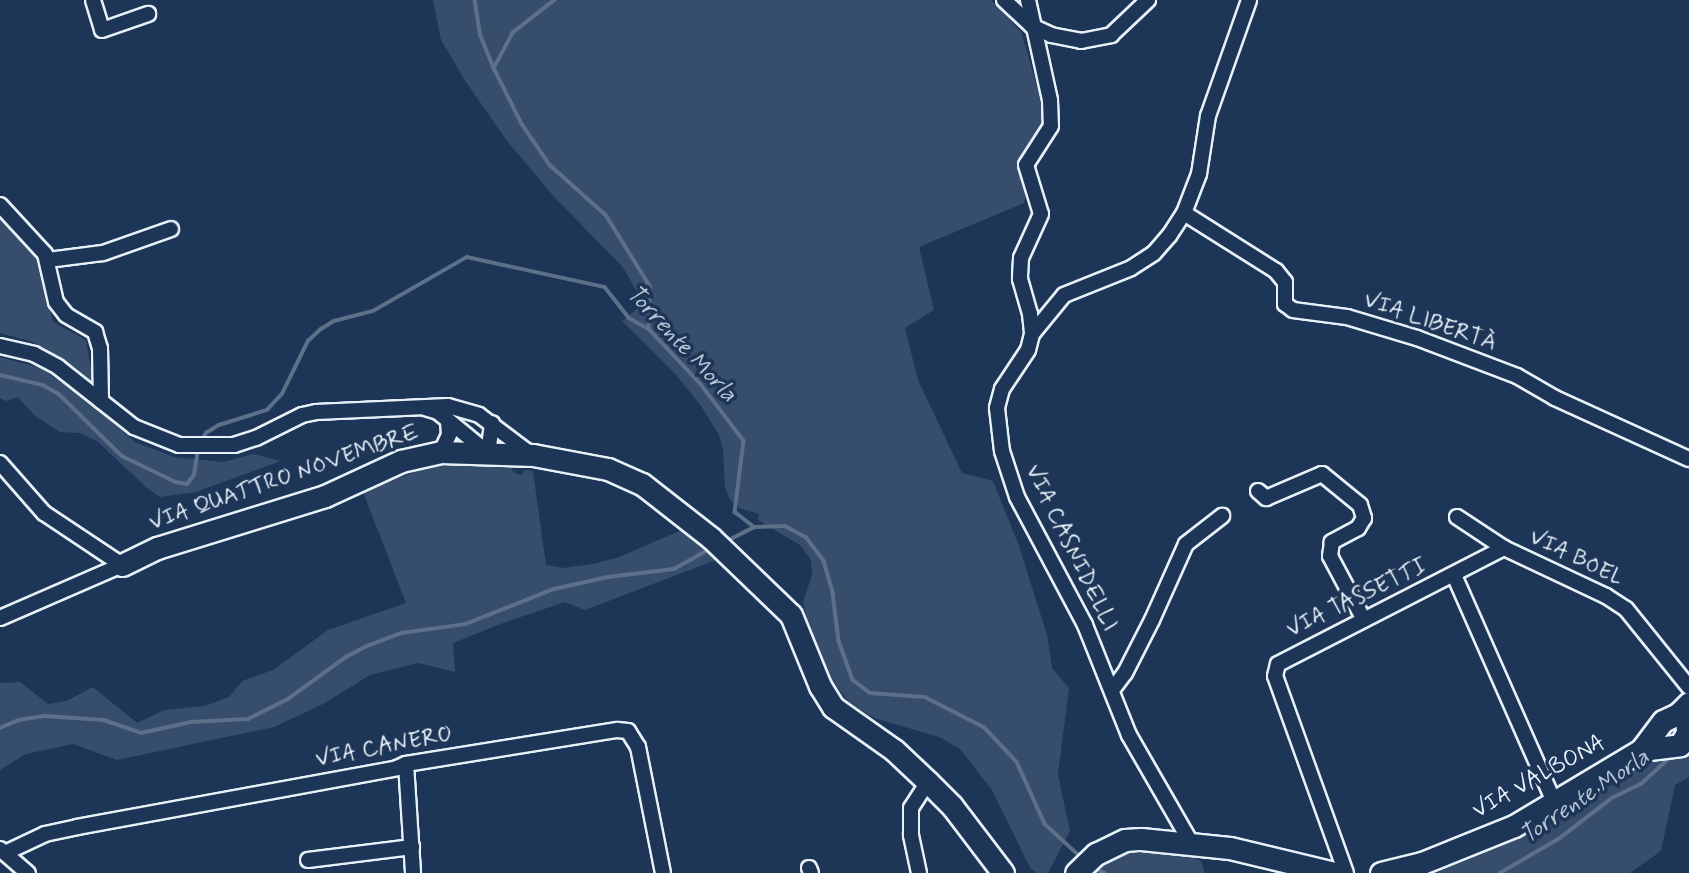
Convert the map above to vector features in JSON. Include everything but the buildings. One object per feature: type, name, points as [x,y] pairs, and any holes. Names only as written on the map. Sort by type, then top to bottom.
[{"type":"street","points":[[93,0],[102,30],[148,14]]},
{"type":"street","points":[[1004,0],[1032,26],[1066,39],[1091,39],[1111,35],[1148,0]]},
{"type":"street","points":[[1028,0],[1050,100],[1051,126],[1026,165],[1041,214],[1021,258],[1020,279],[1030,314],[1032,334]]},
{"type":"street","name":"VIA CASNIDELLI","points":[[1191,843],[1129,735],[1085,625],[1017,497],[1002,451],[997,408],[1002,389],[1028,350],[1032,334],[1064,295],[1131,268],[1154,253],[1184,213],[1202,165],[1208,116],[1249,0]]},
{"type":"street","points":[[0,205],[45,254],[56,302],[66,315],[95,332],[100,348],[101,401]]},
{"type":"street","name":"VIA LIBERTÀ","points":[[1184,213],[1276,271],[1285,282],[1285,304],[1293,310],[1347,317],[1429,343],[1517,376],[1555,398],[1689,458]]},
{"type":"street","points":[[48,260],[103,253],[171,229]]},
{"type":"street","points":[[0,346],[34,354],[46,360],[134,427],[179,445],[206,447],[245,442],[302,415],[316,412],[421,407],[464,409],[492,423],[533,456]]},
{"type":"street","points":[[421,407],[438,412],[488,453]]},
{"type":"street","points":[[441,452],[449,435],[448,420]]},
{"type":"street","points":[[488,453],[492,423]]},
{"type":"street","name":"VIA QUATTRO NOVEMBRE","points":[[0,618],[157,548],[325,496],[401,461],[441,452],[488,453],[533,456],[608,469],[642,484],[711,538],[791,615],[820,686],[833,707],[894,750],[928,782],[951,806],[1003,873]]},
{"type":"street","points":[[0,463],[44,513],[122,565]]},
{"type":"street","points":[[1258,492],[1266,498],[1322,474],[1360,505],[1364,518],[1358,528],[1332,542],[1330,556],[1364,621]]},
{"type":"street","points":[[1112,690],[1125,673],[1152,620],[1186,544],[1222,516]]},
{"type":"street","name":"VIA BOEL","points":[[1457,517],[1504,548],[1626,609],[1681,724]]},
{"type":"street","name":"VIA TASSETTI","points":[[1346,873],[1275,676],[1278,664],[1284,658],[1364,621],[1504,548]]},
{"type":"street","points":[[1454,575],[1554,802]]},
{"type":"street","name":"VIA VALBONA","points":[[1381,873],[1422,863],[1514,826],[1681,724]]},
{"type":"street","name":"VIA CANERO","points":[[3,851],[45,834],[397,768],[406,764],[617,730],[628,731],[638,747],[663,873]]},
{"type":"street","points":[[406,764],[413,873]]},
{"type":"street","points":[[919,873],[909,821],[911,808],[928,782]]},
{"type":"street","points":[[1076,873],[1096,854],[1125,840],[1230,848],[1334,873]]},
{"type":"street","points":[[308,860],[412,847]]},
{"type":"street","points":[[3,851],[28,873]]},
{"type":"shaded area","points":[[433,0],[991,0],[1021,32],[1053,139],[1032,168],[1024,203],[919,247],[934,310],[905,328],[918,380],[962,473],[993,481],[1019,546],[1047,635],[1052,668],[1069,688],[1058,775],[1070,831],[1048,873],[1037,873],[1030,868],[992,790],[960,749],[939,737],[874,718],[848,701],[815,658],[803,602],[812,575],[811,560],[800,545],[758,520],[759,514],[739,508],[730,500],[725,487],[723,450],[719,435],[701,406],[677,376],[622,321],[638,308],[636,290],[622,266],[556,199],[507,141],[441,40]]},
{"type":"shaded area","points":[[0,214],[35,247],[53,322],[86,340],[94,387],[77,369],[33,342],[0,333]]},
{"type":"shaded area","points":[[0,357],[41,368],[84,398],[135,442],[174,457],[224,462],[253,454],[281,461],[196,492],[160,497],[97,441],[80,433],[60,432],[35,416],[18,397],[6,401],[0,398]]},
{"type":"shaded area","points":[[435,464],[511,466],[513,472],[521,475],[525,470],[533,471],[546,565],[563,568],[593,564],[619,557],[684,529],[716,560],[585,610],[565,602],[503,623],[453,643],[455,672],[418,663],[370,675],[325,703],[274,727],[117,760],[73,744],[26,754],[0,770],[0,683],[20,682],[48,704],[66,701],[93,687],[137,723],[164,710],[205,706],[229,697],[242,681],[273,670],[328,630],[406,603],[363,492]]},
{"type":"shaded area","points":[[1689,752],[1689,777],[1675,785],[1661,851],[1630,873],[1436,873],[1499,847],[1522,830],[1531,831],[1549,820],[1554,820],[1562,811],[1573,806],[1585,790],[1652,755]]},
{"type":"shaded area","points":[[1120,852],[1184,853],[1201,861],[1205,873],[1096,873]]},
{"type":"waterway","points":[[475,0],[481,36],[494,68]]},
{"type":"waterway","points":[[555,0],[513,33],[494,68],[522,124],[550,165],[606,215],[650,286],[649,329]]},
{"type":"waterway","name":"Torrente Morla","points":[[200,442],[206,433],[219,425],[267,410],[282,394],[308,341],[321,329],[334,321],[373,311],[467,257],[605,287],[629,318],[649,329],[700,383],[744,441],[735,512],[754,527],[785,526],[806,537],[824,561],[833,593],[839,641],[853,680],[870,693],[925,697],[984,727],[1017,762],[1045,824],[1081,857]]},
{"type":"waterway","name":"Torrente Morla","points":[[0,375],[43,385],[59,394],[122,456],[176,482],[187,484],[194,475],[198,449]]},
{"type":"waterway","points":[[727,541],[754,527]]},
{"type":"waterway","points":[[0,728],[19,720],[45,716],[104,720],[141,733],[191,722],[248,719],[288,699],[346,657],[402,633],[466,624],[554,589],[608,577],[674,569],[710,549]]},
{"type":"waterway","name":"Torrente Morla","points":[[1500,873],[1560,838],[1612,798],[1641,784],[1674,754]]},
{"type":"waterway","name":"Torrente Morla","points":[[1092,867],[1105,873]]}]
